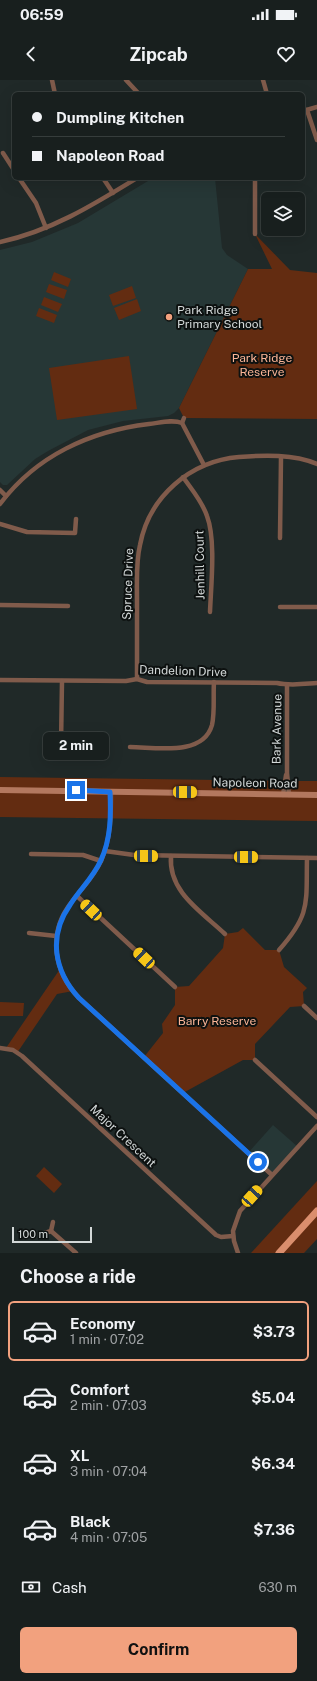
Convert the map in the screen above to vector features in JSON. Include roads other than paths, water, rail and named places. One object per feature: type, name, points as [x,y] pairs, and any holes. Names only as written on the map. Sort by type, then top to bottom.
[{"type":"main road","name":"Napoleon Road","points":[[0,790],[317,795]]},
{"type":"main road","points":[[279,1253],[317,1211]]},
{"type":"street","points":[[52,80],[55,92]]},
{"type":"street","points":[[126,80],[138,92]]},
{"type":"street","points":[[263,80],[266,92]]},
{"type":"street","points":[[317,107],[305,111],[317,140]]},
{"type":"street","points":[[3,153],[12,167]]},
{"type":"street","points":[[20,180],[36,203],[46,228]]},
{"type":"street","points":[[104,180],[113,193]]},
{"type":"street","points":[[0,242],[46,228],[78,214],[134,180]]},
{"type":"street","points":[[255,180],[255,234]]},
{"type":"street","points":[[184,418],[182,423],[204,465]]},
{"type":"street","points":[[0,504],[6,496],[34,469],[54,455],[83,440],[127,427],[174,422],[182,423]]},
{"type":"street","points":[[280,538],[281,457]]},
{"type":"street","name":"Spruce Drive","points":[[136,679],[137,568],[140,544],[153,509],[166,492],[183,477],[204,465],[232,458],[300,458],[317,464]]},
{"type":"street","name":"Jenhill Court","points":[[183,477],[201,503],[209,520],[211,536],[210,612]]},
{"type":"street","points":[[0,490],[6,496]]},
{"type":"street","points":[[0,524],[27,532],[75,533],[76,519]]},
{"type":"street","points":[[0,605],[68,606]]},
{"type":"street","points":[[280,607],[317,608]]},
{"type":"street","name":"Dandelion Drive","points":[[0,680],[126,681],[136,679],[147,682],[277,683],[288,685],[297,683],[317,683]]},
{"type":"street","points":[[62,680],[62,745]]},
{"type":"street","points":[[130,747],[184,747],[200,742],[206,736],[212,723],[214,682]]},
{"type":"street","name":"Bark Avenue","points":[[286,795],[288,685]]},
{"type":"street","points":[[110,792],[110,825],[105,851],[92,878],[64,914],[56,936],[58,964],[71,990],[272,1175]]},
{"type":"street","points":[[105,851],[125,855],[317,858]]},
{"type":"street","points":[[31,854],[83,855],[101,861]]},
{"type":"street","points":[[171,856],[172,875],[178,889],[225,934]]},
{"type":"street","points":[[279,950],[297,928],[304,913],[307,858]]},
{"type":"street","points":[[77,896],[175,987]]},
{"type":"street","points":[[29,933],[56,936]]},
{"type":"street","points":[[304,1006],[317,1018]]},
{"type":"street","name":"Major Crescent","points":[[0,1048],[10,1049],[22,1056],[216,1235],[221,1237],[233,1236]]},
{"type":"street","points":[[255,1060],[317,1117]]},
{"type":"street","points":[[238,1253],[233,1236],[234,1226],[240,1211],[317,1126]]},
{"type":"street","points":[[51,1231],[53,1222]]},
{"type":"street","points":[[45,1233],[51,1231]]},
{"type":"street","points":[[51,1231],[76,1253]]},
{"type":"place","name":"Park Ridge Primary School","points":[[169,317]]},
{"type":"park label","name":"Park Ridge Reserve","points":[[262,365]]},
{"type":"park label","name":"Barry Reserve","points":[[217,1021]]}]
